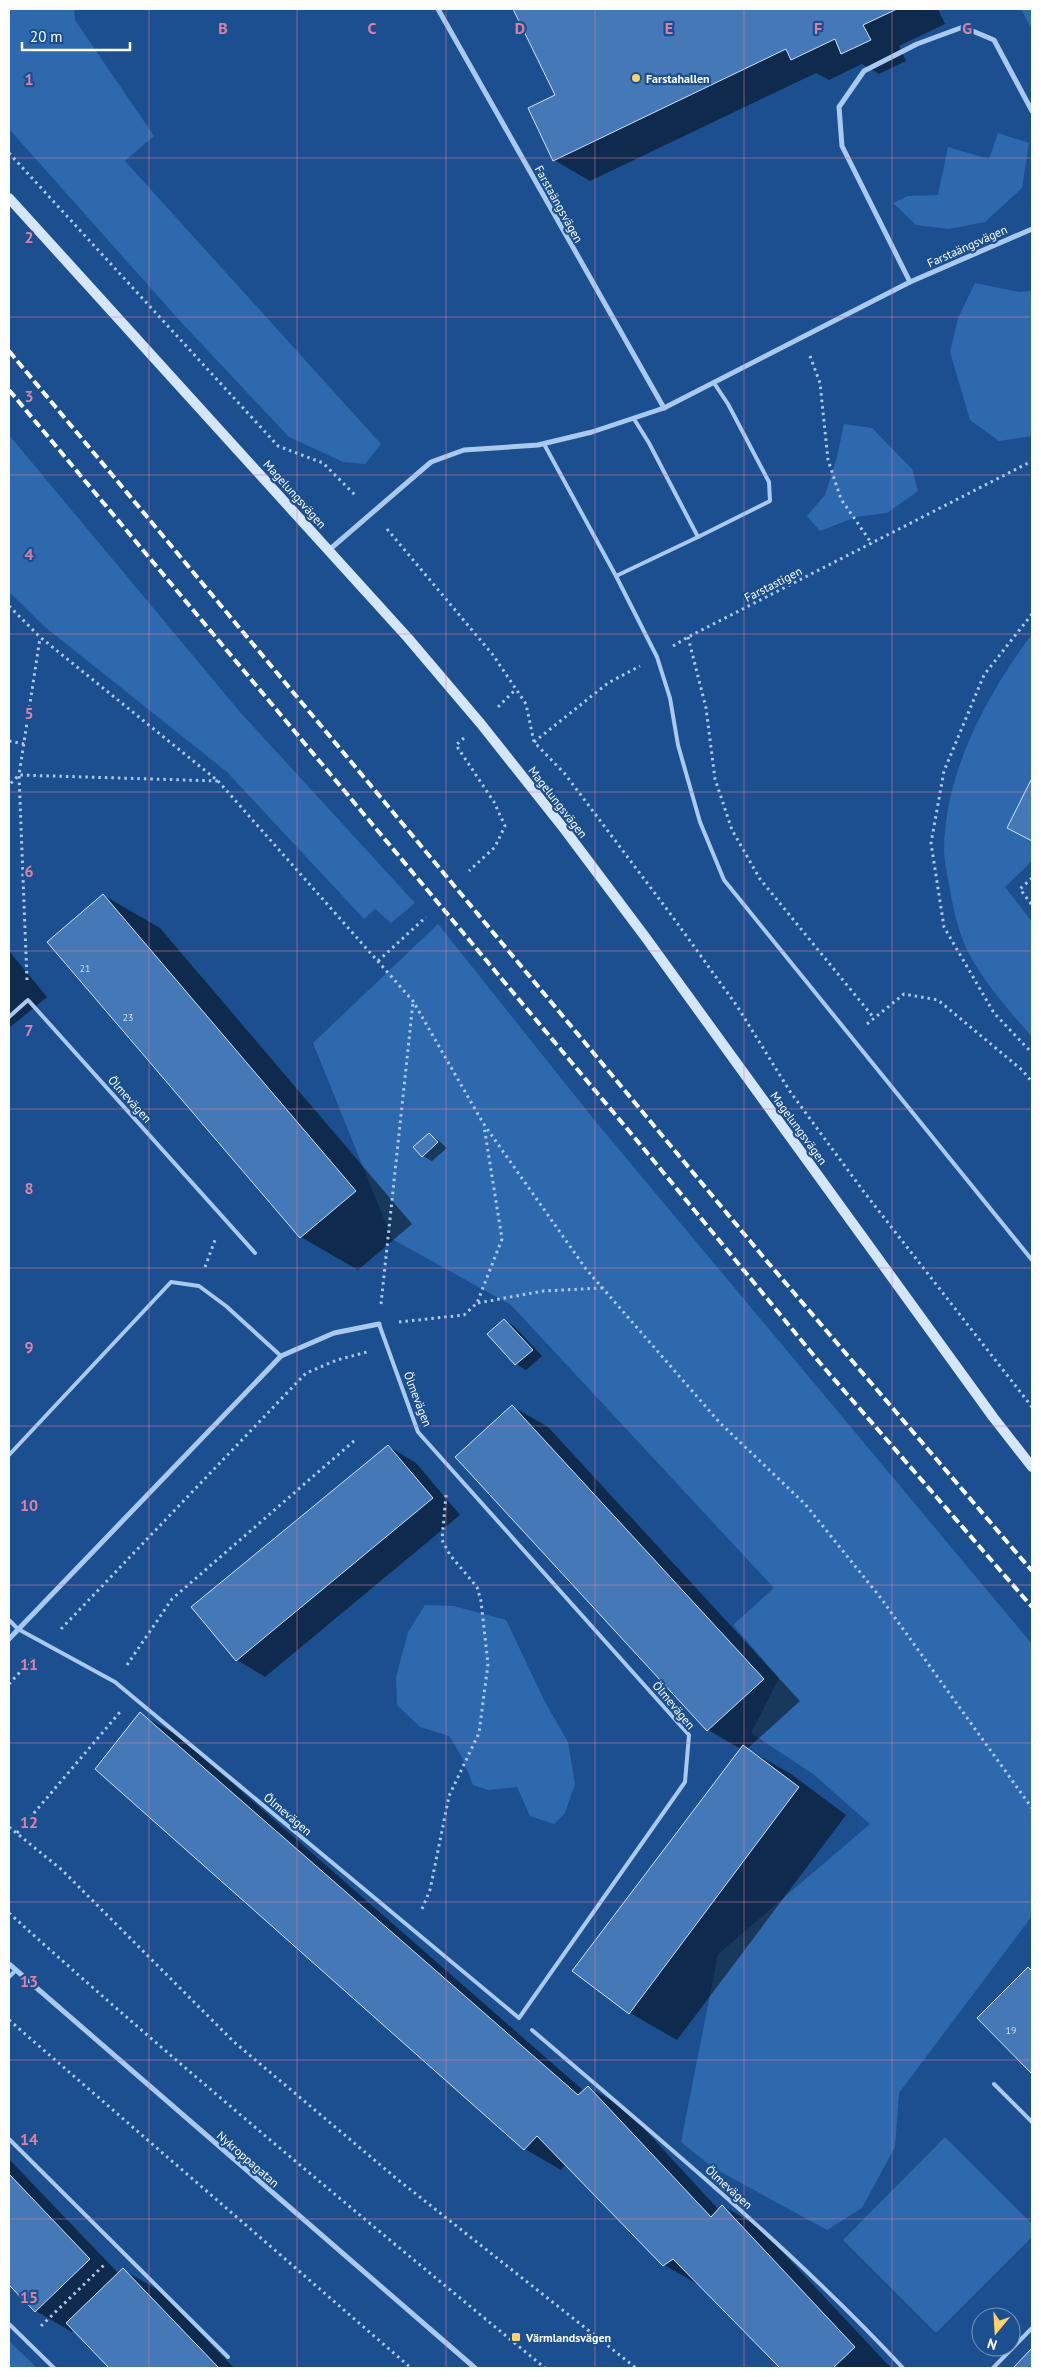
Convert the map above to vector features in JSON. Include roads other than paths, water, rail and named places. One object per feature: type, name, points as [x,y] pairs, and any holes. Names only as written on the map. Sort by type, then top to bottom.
[{"type":"main road","name":"Magelungsvägen","points":[[9,198],[329,550],[469,709],[571,838],[657,953],[993,1417],[1032,1467]]},
{"type":"street","name":"Farstaängsvägen","points":[[438,9],[664,408]]},
{"type":"street","points":[[910,282],[842,146],[839,107],[864,71],[917,44],[963,27],[994,40],[1032,111]]},
{"type":"street","name":"Farstaängsvägen","points":[[329,550],[431,462],[464,450],[544,444],[592,432],[664,408],[910,282],[1032,229]]},
{"type":"street","points":[[9,1639],[281,1356],[334,1333],[379,1324]]},
{"type":"street","name":"Nykroppagatan","points":[[9,1964],[475,2368]]},
{"type":"lane","points":[[616,576],[770,501],[769,482],[728,404],[714,383]]},
{"type":"lane","points":[[634,419],[649,443],[698,536]]},
{"type":"lane","points":[[544,444],[616,576],[657,657],[670,698],[678,745],[700,822],[724,880],[1032,1260]]},
{"type":"lane","name":"Ölmevägen","points":[[9,1017],[28,1000],[255,1253]]},
{"type":"lane","points":[[9,1455],[171,1282],[199,1286],[226,1306],[281,1356]]},
{"type":"lane","name":"Ölmevägen","points":[[9,1620],[18,1630],[115,1682],[519,2018],[685,1782],[689,1735],[418,1432],[379,1324]]},
{"type":"lane","points":[[9,1977],[16,1970]]},
{"type":"lane","name":"Ölmevägen","points":[[532,2030],[692,2167],[823,2286],[852,2313],[903,2368]]},
{"type":"lane","points":[[994,2084],[1032,2122]]},
{"type":"lane","points":[[9,2140],[228,2357]]},
{"type":"lane","points":[[9,2324],[54,2368]]},
{"type":"lane","points":[[993,2368],[1032,2328]]},
{"type":"railway","points":[[9,351],[765,1259],[1032,1571]]},
{"type":"railway","points":[[9,390],[644,1149],[820,1363],[1032,1607]]},
{"type":"place","name":"Farstahallen","points":[[636,78]]},
{"type":"place","name":"Värmlandsvägen","points":[[516,2337]]}]
